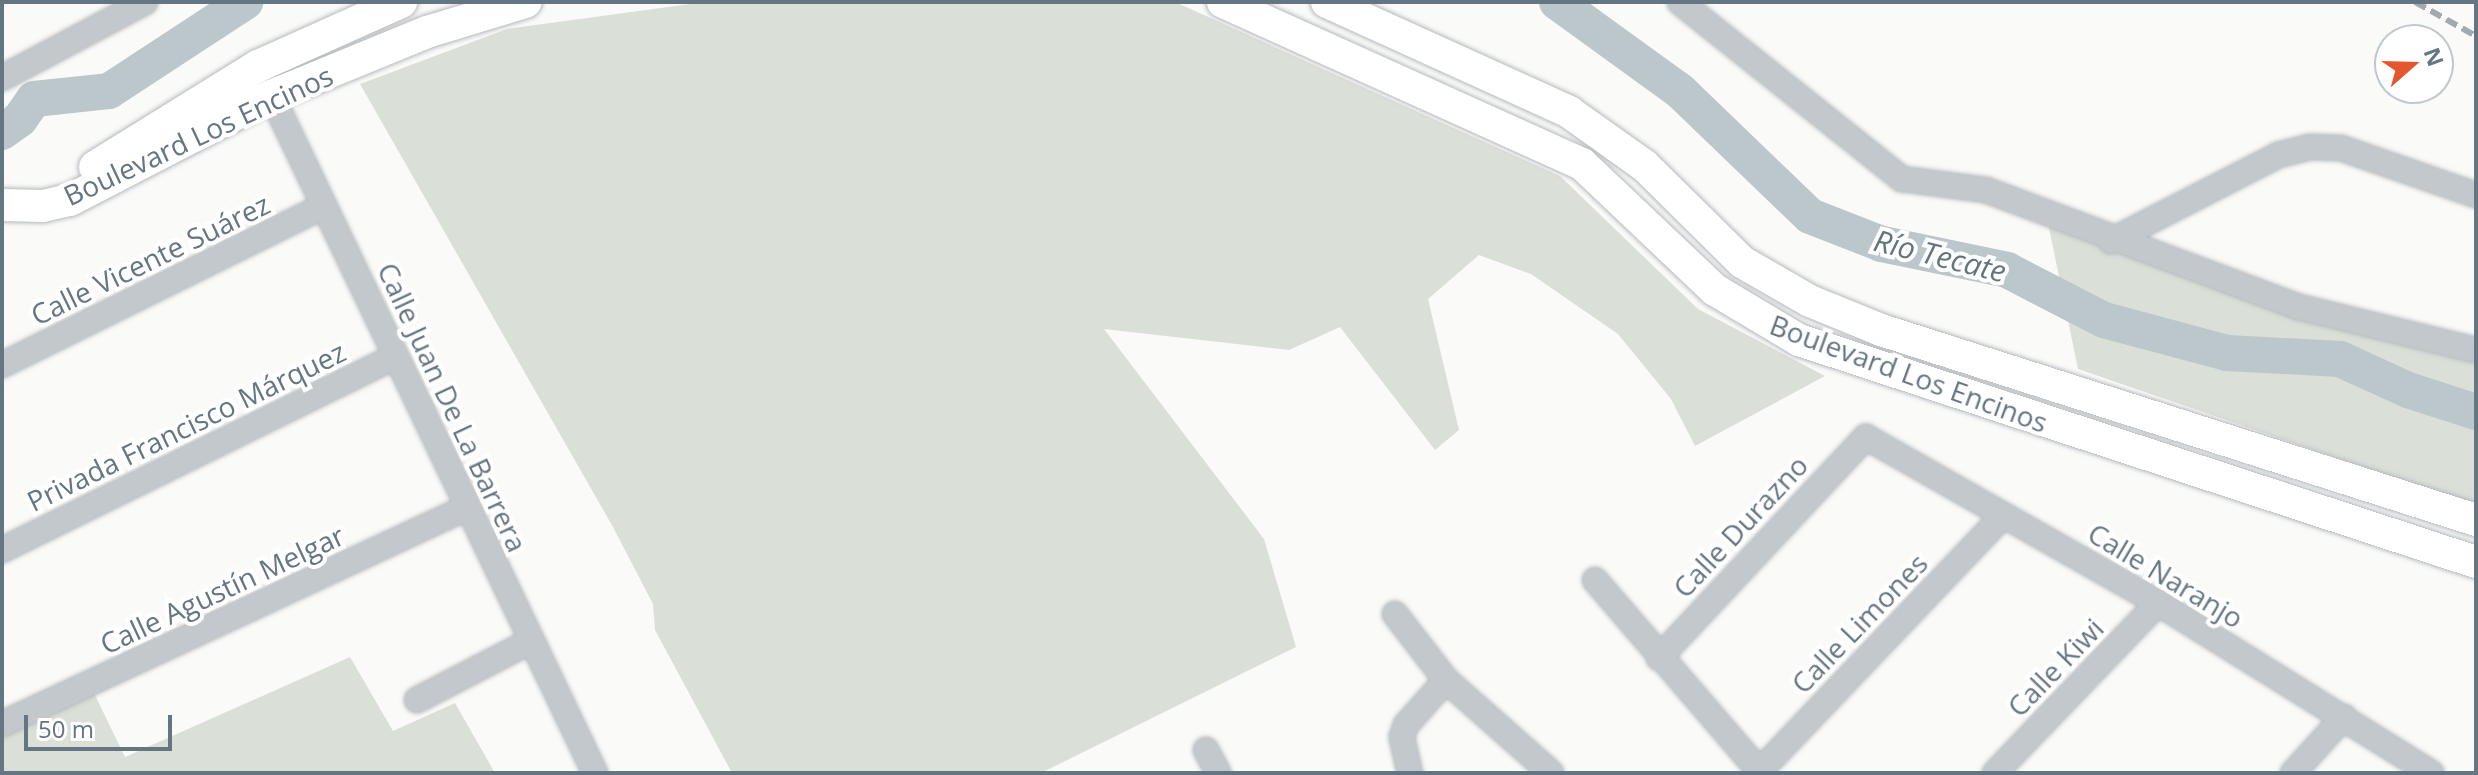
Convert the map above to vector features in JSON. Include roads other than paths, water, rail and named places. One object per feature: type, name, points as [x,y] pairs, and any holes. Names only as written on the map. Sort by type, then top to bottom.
[{"type":"main road","name":"Boulevard Los Encinos","points":[[2,186],[39,188],[89,171],[258,66],[401,2]]},
{"type":"main road","name":"Boulevard Los Encinos","points":[[2,205],[43,206],[70,200],[271,96],[427,32],[526,2]]},
{"type":"main road","name":"Boulevard Los Encinos","points":[[1223,2],[1558,151],[1603,183],[1715,290],[1762,322],[1949,393],[2476,562]]},
{"type":"main road","name":"Boulevard Los Encinos","points":[[1327,2],[1569,112],[1603,132],[1742,262],[1774,283],[1881,330],[2476,520]]},
{"type":"main road","points":[[1949,393],[1958,354]]},
{"type":"street","points":[[74,38],[103,2]]},
{"type":"street","points":[[2,78],[145,2]]},
{"type":"street","points":[[1680,2],[1902,179],[1986,190],[2111,241],[2299,307],[2476,350]]},
{"type":"street","name":"Calle Juan De La Barrera","points":[[258,66],[466,508],[595,773]]},
{"type":"street","points":[[2111,241],[2278,155],[2309,147],[2341,148],[2476,195]]},
{"type":"street","name":"Calle Vicente Suárez","points":[[2,365],[324,206]]},
{"type":"street","name":"Privada Francisco Márquez","points":[[2,550],[396,356]]},
{"type":"street","name":"Calle Naranjo","points":[[1866,437],[2158,603],[2431,773]]},
{"type":"street","name":"Calle Durazno","points":[[1659,658],[1866,437]]},
{"type":"street","name":"Calle Agustín Melgar","points":[[2,724],[466,508]]},
{"type":"street","name":"Calle Limones","points":[[1759,772],[2004,515]]},
{"type":"street","points":[[1595,580],[1759,772]]},
{"type":"street","name":"Calle Kiwi","points":[[1995,773],[2158,603]]},
{"type":"street","points":[[1395,614],[1446,680],[1551,773]]},
{"type":"street","points":[[417,700],[531,641]]},
{"type":"street","points":[[1410,773],[1402,737],[1406,725],[1446,680]]},
{"type":"street","points":[[2293,773],[2344,717]]},
{"type":"street","points":[[1206,750],[1218,773]]},
{"type":"waterway","name":"Río Tecate","points":[[2,132],[20,119],[34,99],[109,91],[245,2]]},
{"type":"waterway","name":"Río Tecate","points":[[1557,2],[1680,91],[1810,216],[1882,244],[2007,270],[2104,320],[2227,353],[2340,359],[2408,390],[2476,412]]},
{"type":"railway","points":[[2415,2],[2476,36]]}]
